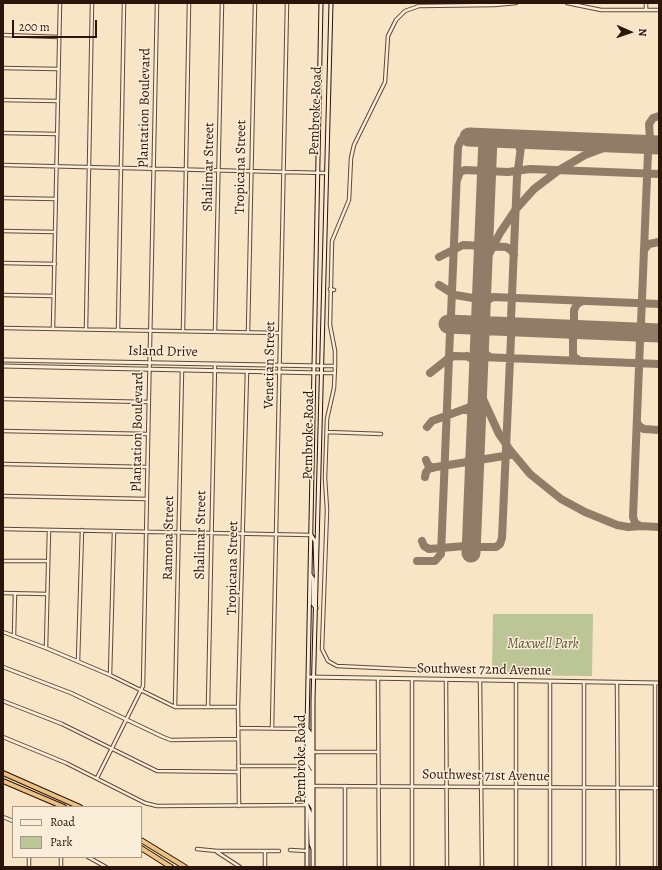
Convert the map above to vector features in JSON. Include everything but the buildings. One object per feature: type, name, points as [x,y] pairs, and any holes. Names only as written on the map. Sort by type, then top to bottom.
[{"type":"highway","points":[[3,773],[78,806]]},
{"type":"highway","points":[[3,781],[62,806]]},
{"type":"highway","points":[[142,841],[185,867]]},
{"type":"highway","points":[[142,849],[171,867]]},
{"type":"main road","name":"Pembroke Road","points":[[307,867],[307,729],[319,172],[321,3]]},
{"type":"main road","name":"Pembroke Road","points":[[313,867],[313,752],[330,3]]},
{"type":"main road","name":"Island Drive","points":[[3,360],[322,366]]},
{"type":"main road","name":"Island Drive","points":[[3,366],[322,373]]},
{"type":"main road","points":[[311,535],[315,541],[314,568],[317,576]]},
{"type":"main road","points":[[310,574],[313,579],[313,604],[316,608]]},
{"type":"main road","name":"Southwest 72nd Avenue","points":[[309,677],[659,683]]},
{"type":"main road","points":[[307,729],[310,733],[310,764],[313,769]]},
{"type":"main road","points":[[307,766],[310,772],[310,803],[313,808]]},
{"type":"main road","points":[[307,804],[310,813],[311,844],[313,851]]},
{"type":"street","points":[[53,328],[60,3]]},
{"type":"street","points":[[86,329],[92,3]]},
{"type":"street","points":[[118,330],[124,3]]},
{"type":"street","name":"Plantation Boulevard","points":[[97,778],[143,686],[157,3]]},
{"type":"street","points":[[183,330],[190,3]]},
{"type":"street","name":"Shalimar Street","points":[[215,331],[222,3]]},
{"type":"street","name":"Tropicana Street","points":[[248,332],[255,3]]},
{"type":"street","name":"Venetian Street","points":[[272,728],[287,3]]},
{"type":"street","points":[[422,670],[340,666],[331,663],[323,652],[322,642],[327,505],[325,472],[326,432],[328,410],[334,388],[335,373],[335,351],[330,325],[332,241],[349,200],[352,148],[384,86],[387,74],[389,32],[399,16],[412,8],[423,5],[495,5],[516,3]]},
{"type":"street","points":[[567,3],[601,10],[659,10]]},
{"type":"street","points":[[646,3],[646,10]]},
{"type":"street","points":[[3,36],[59,36]]},
{"type":"street","points":[[3,68],[58,69]]},
{"type":"street","points":[[3,100],[58,101]]},
{"type":"street","points":[[3,133],[57,134]]},
{"type":"street","points":[[3,165],[325,173]]},
{"type":"street","points":[[3,198],[56,199]]},
{"type":"street","points":[[3,230],[55,232]]},
{"type":"street","points":[[3,263],[55,264]]},
{"type":"street","points":[[330,289],[334,290]]},
{"type":"street","points":[[3,295],[54,296]]},
{"type":"street","points":[[3,328],[183,330],[280,333]]},
{"type":"street","name":"Shalimar Street","points":[[208,707],[215,364]]},
{"type":"street","points":[[322,366],[335,366]]},
{"type":"street","name":"Ramona Street","points":[[176,707],[182,370]]},
{"type":"street","name":"Tropicana Street","points":[[239,806],[238,707],[244,534],[247,371]]},
{"type":"street","points":[[322,373],[335,373]]},
{"type":"street","points":[[3,399],[149,402]]},
{"type":"street","points":[[3,431],[148,434]]},
{"type":"street","points":[[326,432],[381,434]]},
{"type":"street","points":[[3,464],[148,467]]},
{"type":"street","points":[[3,496],[147,499]]},
{"type":"street","points":[[3,529],[311,535]]},
{"type":"street","points":[[46,648],[49,530]]},
{"type":"street","points":[[78,661],[82,530]]},
{"type":"street","points":[[110,675],[114,531]]},
{"type":"street","points":[[3,561],[48,562]]},
{"type":"street","points":[[3,593],[47,594]]},
{"type":"street","points":[[14,636],[16,593]]},
{"type":"street","points":[[3,632],[78,661],[176,707],[238,707]]},
{"type":"street","points":[[3,667],[71,693],[171,740],[238,740]]},
{"type":"street","points":[[378,679],[379,867]]},
{"type":"street","points":[[412,679],[412,867]]},
{"type":"street","points":[[446,680],[447,867]]},
{"type":"street","points":[[480,681],[482,867]]},
{"type":"street","points":[[516,681],[516,867]]},
{"type":"street","points":[[550,682],[550,867]]},
{"type":"street","points":[[584,682],[584,867]]},
{"type":"street","points":[[617,683],[618,867]]},
{"type":"street","points":[[655,683],[655,867]]},
{"type":"street","points":[[3,701],[62,724],[157,771],[238,772]]},
{"type":"street","points":[[239,728],[307,729]]},
{"type":"street","points":[[3,737],[157,806],[307,804]]},
{"type":"street","points":[[313,752],[378,752]]},
{"type":"street","points":[[238,766],[307,766]]},
{"type":"street","points":[[345,785],[345,867]]},
{"type":"street","name":"Southwest 71st Avenue","points":[[313,786],[659,788]]},
{"type":"street","points":[[197,849],[217,851],[279,851]]},
{"type":"street","points":[[290,850],[307,851]]},
{"type":"street","points":[[217,851],[240,867]]},
{"type":"street","points":[[265,867],[266,851]]},
{"type":"street","points":[[90,858],[106,867]]},
{"type":"green space","name":"Maxwell Park","points":[[493,614],[593,614],[592,676],[492,675]]},
{"type":"taxiway","points":[[657,145],[650,139],[649,124],[653,118],[659,116]]},
{"type":"taxiway","points":[[459,325],[454,322],[451,315],[458,147],[461,140],[469,137]]},
{"type":"taxiway","points":[[508,139],[517,141],[520,149]]},
{"type":"taxiway","points":[[471,547],[496,547],[500,544],[502,538],[511,337],[513,331],[519,327],[513,324],[511,318],[517,177],[521,147],[526,139]]},
{"type":"taxiway","points":[[482,278],[487,258],[500,233],[516,209],[534,189],[559,170],[585,155],[609,146],[628,144]]},
{"type":"taxiway","points":[[639,144],[646,147],[648,154]]},
{"type":"taxiway","points":[[657,145],[651,148],[648,153],[641,323],[639,329],[633,332],[639,336],[640,342],[633,517],[635,523],[640,526],[659,527]]},
{"type":"taxiway","points":[[457,180],[460,172],[465,170],[508,172],[530,169],[659,174]]},
{"type":"taxiway","points":[[644,250],[649,244],[659,242]]},
{"type":"taxiway","points":[[439,257],[463,245],[506,247],[511,250],[514,255]]},
{"type":"taxiway","points":[[439,285],[455,295],[473,298],[479,303],[481,310],[484,302],[493,297],[659,304]]},
{"type":"taxiway","points":[[582,330],[577,328],[574,323],[574,310],[577,304],[583,301]]},
{"type":"taxiway","points":[[640,342],[644,335],[648,333],[641,323]]},
{"type":"taxiway","points":[[417,561],[435,561],[441,554],[450,333],[454,327],[459,325]]},
{"type":"taxiway","points":[[566,329],[572,333],[573,339]]},
{"type":"taxiway","points":[[580,361],[573,356],[573,339],[576,333],[582,330]]},
{"type":"taxiway","points":[[479,343],[482,352],[490,357]]},
{"type":"taxiway","points":[[430,373],[449,358],[455,356],[659,364]]},
{"type":"taxiway","points":[[467,356],[477,364],[483,399],[499,434],[530,474],[561,499],[585,512],[617,525],[628,527],[641,526]]},
{"type":"taxiway","points":[[427,427],[432,421],[470,407],[477,395]]},
{"type":"taxiway","points":[[465,410],[472,411],[476,419]]},
{"type":"taxiway","points":[[637,422],[639,426],[644,429],[659,430]]},
{"type":"taxiway","points":[[466,462],[472,457],[475,447]]},
{"type":"taxiway","points":[[425,477],[426,472],[430,468],[510,455]]},
{"type":"taxiway","points":[[426,460],[428,465],[433,468]]},
{"type":"taxiway","points":[[422,541],[424,546],[429,549],[465,546],[469,544],[471,536]]},
{"type":"runway","points":[[469,137],[659,145]]},
{"type":"runway","points":[[471,553],[488,138]]},
{"type":"runway","points":[[448,324],[659,333]]}]
